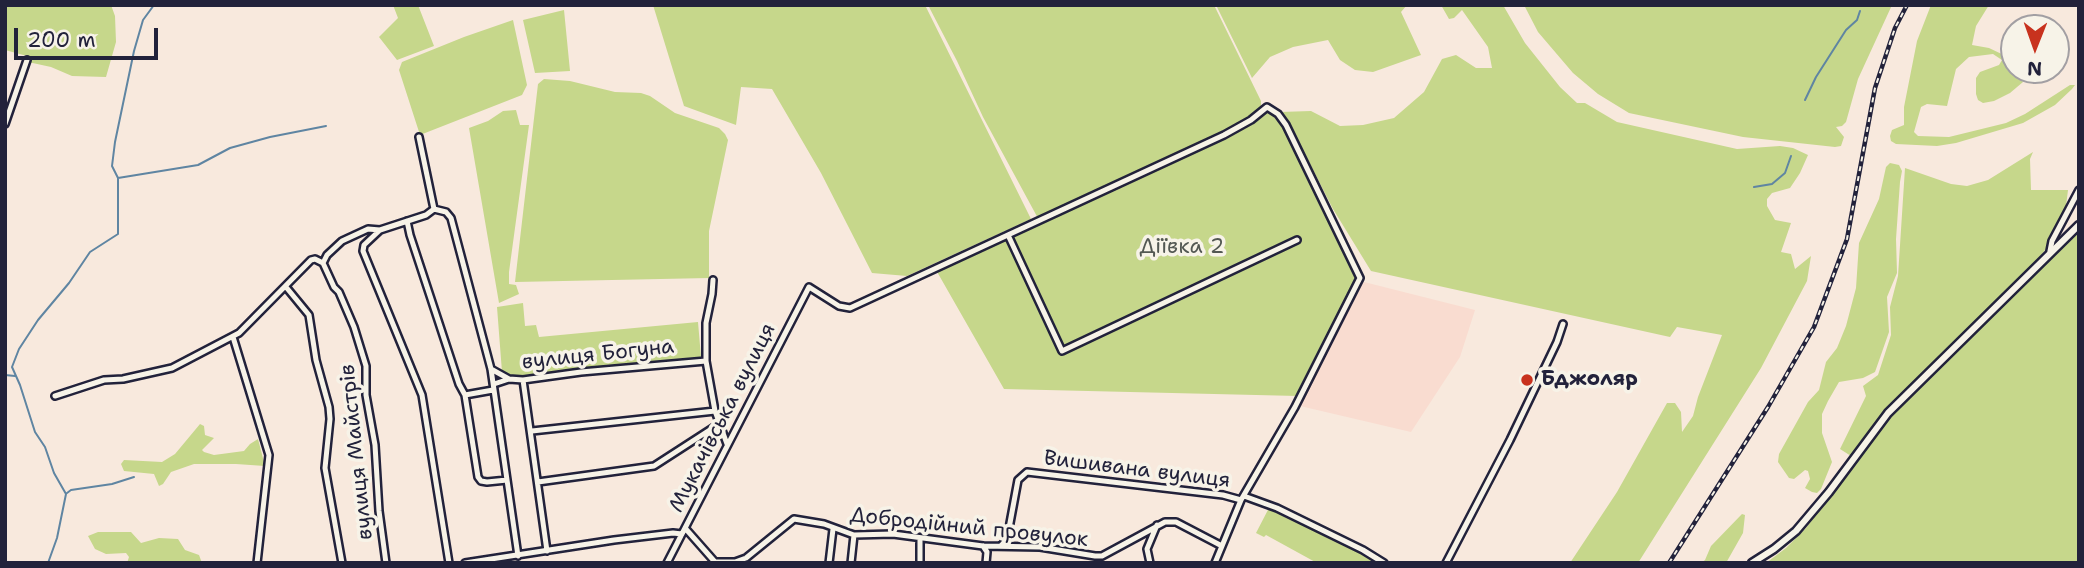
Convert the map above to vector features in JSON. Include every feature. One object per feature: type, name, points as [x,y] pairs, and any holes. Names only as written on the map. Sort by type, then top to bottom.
[{"type":"street","points":[[5,124],[27,60]]},
{"type":"street","points":[[1216,563],[1242,498],[1295,407],[1360,278],[1286,125],[1278,114],[1267,107],[1251,120],[1224,135],[1008,235],[1062,351],[1297,240]]},
{"type":"street","points":[[419,137],[434,209]]},
{"type":"street","points":[[2050,251],[2079,190]]},
{"type":"street","points":[[55,396],[104,380],[123,379],[172,368],[239,333],[311,260],[323,263],[341,241],[368,229],[380,230],[426,215],[434,209]]},
{"type":"street","points":[[434,209],[446,212],[451,218],[491,369],[519,556]]},
{"type":"street","points":[[407,221],[459,384],[465,395],[478,477],[487,482],[507,480]]},
{"type":"street","points":[[1752,563],[1796,531],[1888,413],[2079,225]]},
{"type":"street","points":[[380,230],[364,245],[363,251],[422,395],[449,563]]},
{"type":"street","name":"Мукачівська вулиця","points":[[667,563],[809,288],[839,306],[850,308],[1008,235]]},
{"type":"street","name":"вулиця Майстрів","points":[[323,263],[354,327],[366,366],[366,395],[375,445],[379,511],[386,563]]},
{"type":"street","points":[[713,280],[706,323],[706,360],[715,411],[727,444]]},
{"type":"street","points":[[286,287],[309,315],[316,360],[328,407],[330,419],[325,468],[342,563]]},
{"type":"street","points":[[1446,563],[1510,440],[1563,324]]},
{"type":"street","points":[[233,337],[269,455],[257,563]]},
{"type":"street","name":"вулиця Богуна","points":[[465,395],[494,387],[509,379],[523,380],[706,360]]},
{"type":"street","points":[[491,369],[509,379]]},
{"type":"street","points":[[523,380],[532,431],[543,539],[547,551]]},
{"type":"street","points":[[532,431],[715,411]]},
{"type":"street","points":[[538,482],[654,466],[719,424]]},
{"type":"street","name":"Вишивана вулиця","points":[[1001,546],[1007,539],[1018,480],[1027,472],[1242,498],[1277,508],[1384,563]]},
{"type":"street","name":"Добродійний провулок","points":[[715,562],[735,562],[746,558],[794,519],[824,524],[854,535],[893,534],[984,546],[1040,547],[1102,556],[1157,525]]},
{"type":"street","points":[[1150,563],[1147,549],[1157,525],[1165,522],[1176,522],[1222,546]]},
{"type":"street","points":[[829,563],[833,529]]},
{"type":"street","points":[[465,563],[683,531],[715,562]]},
{"type":"street","points":[[851,563],[854,535]]},
{"type":"street","points":[[919,563],[920,538]]},
{"type":"street","points":[[984,546],[987,552],[986,563]]},
{"type":"shaded area","points":[[1360,283],[1475,310],[1460,357],[1411,432],[1300,406]]},
{"type":"green space","points":[[5,5],[111,5],[115,16],[116,42],[106,77],[72,76],[51,67],[28,62],[27,56],[5,50]]},
{"type":"green space","points":[[393,5],[418,5],[434,46],[397,60],[379,37],[398,18]]},
{"type":"green space","points":[[653,5],[925,5],[1031,219],[907,276],[872,273],[821,173],[772,89],[741,87],[736,125],[684,106]]},
{"type":"green space","name":"Діївка 2","points":[[928,5],[1214,5],[1261,101],[1261,107],[1274,113],[1284,126],[1357,275],[1356,285],[1298,396],[1004,389],[936,270],[1040,222],[983,117]]},
{"type":"green space","points":[[1216,5],[1407,5],[1401,12],[1421,55],[1373,72],[1355,70],[1340,60],[1328,40],[1293,47],[1270,57],[1252,78]]},
{"type":"green space","points":[[1441,5],[1503,5],[1525,43],[1560,87],[1577,103],[1585,103],[1617,122],[1737,149],[1780,146],[1808,155],[1790,188],[1772,193],[1767,199],[1767,206],[1775,220],[1791,223],[1781,252],[1791,254],[1795,269],[1811,256],[1807,281],[1761,368],[1638,563],[1570,563],[1617,492],[1667,403],[1675,403],[1681,412],[1682,432],[1693,416],[1722,335],[1677,327],[1670,337],[1371,271],[1333,209],[1288,121],[1280,112],[1311,111],[1340,126],[1363,125],[1394,118],[1424,92],[1442,59],[1456,55],[1476,68],[1492,68],[1488,47],[1462,10],[1449,19]]},
{"type":"green space","points":[[1524,5],[1892,5],[1858,79],[1846,122],[1836,127],[1844,137],[1841,146],[1835,147],[1743,137],[1629,113],[1598,94],[1573,73],[1538,32]]},
{"type":"green space","points":[[1931,5],[1989,5],[1976,26],[1972,45],[2000,53],[2000,59],[1993,54],[1969,57],[1956,69],[1947,106],[1927,104],[1921,107],[1914,132],[1918,136],[1949,137],[2006,123],[2070,85],[2075,85],[2055,105],[2023,123],[1956,143],[1937,146],[1896,144],[1891,141],[1890,136],[1892,130],[1904,125],[1904,107],[1917,41]]},
{"type":"green space","points":[[564,10],[570,71],[535,73],[523,20]]},
{"type":"green space","points":[[513,20],[527,85],[522,95],[420,135],[399,70],[402,62]]},
{"type":"green space","points":[[1999,65],[2000,84],[2021,84],[2010,93],[1983,103],[1978,100],[1976,94],[1976,78],[1980,72]]},
{"type":"green space","points":[[544,79],[570,81],[615,92],[641,93],[675,113],[719,128],[725,134],[728,140],[709,231],[709,278],[515,282],[538,84]]},
{"type":"green space","points":[[516,110],[520,125],[529,125],[509,272],[509,284],[516,285],[519,294],[499,303],[469,128],[488,121],[503,111]]},
{"type":"green space","points":[[2033,152],[2030,159],[2031,190],[2068,190],[2065,214],[2045,250],[1885,411],[1851,456],[1840,449],[1866,396],[1863,386],[1878,375],[1891,335],[1890,307],[1898,276],[1905,168],[1951,184],[1967,186],[1988,180]]},
{"type":"green space","points":[[1890,163],[1899,165],[1902,171],[1896,239],[1897,273],[1887,297],[1889,332],[1875,372],[1863,378],[1839,382],[1828,401],[1822,414],[1822,433],[1832,462],[1821,489],[1817,493],[1812,492],[1805,488],[1810,479],[1808,471],[1805,470],[1794,479],[1789,478],[1778,462],[1779,454],[1808,402],[1819,390],[1826,362],[1837,348],[1846,326],[1856,288],[1859,243],[1879,199],[1886,167]]},
{"type":"green space","points":[[2079,230],[2079,563],[1766,563],[1806,528],[1873,436],[1903,403],[2060,245]]},
{"type":"green space","points":[[523,303],[525,326],[536,325],[539,337],[698,322],[701,357],[510,377],[502,372],[497,307]]},
{"type":"green space","points":[[200,424],[204,426],[205,435],[214,438],[202,450],[204,452],[214,455],[244,451],[258,439],[265,466],[194,464],[171,472],[159,486],[154,474],[124,471],[121,464],[124,460],[162,462],[175,454]]},
{"type":"green space","points":[[1270,506],[1382,563],[1317,563],[1266,535],[1264,537],[1256,533]]},
{"type":"green space","points":[[1742,514],[1745,515],[1743,533],[1726,563],[1701,563],[1711,546]]},
{"type":"green space","points":[[98,532],[131,532],[141,543],[159,538],[178,539],[185,550],[199,555],[202,563],[127,563],[129,557],[126,553],[106,554],[95,549],[88,536]]},
{"type":"waterway","points":[[48,563],[57,538],[66,494],[54,473],[45,447],[35,432],[12,367],[19,349],[38,320],[69,283],[90,252],[118,234],[118,178],[112,166],[115,142],[134,51],[143,20],[154,5]]},
{"type":"waterway","points":[[1805,100],[1816,77],[1846,30],[1857,20],[1860,11]]},
{"type":"waterway","points":[[118,178],[198,165],[230,148],[326,126]]},
{"type":"waterway","points":[[1754,187],[1772,184],[1785,173],[1791,156]]},
{"type":"waterway","points":[[5,375],[15,376]]},
{"type":"waterway","points":[[67,493],[134,477]]},
{"type":"railway","points":[[1669,563],[1768,407],[1814,327],[1847,239],[1875,88],[1895,28],[1907,5]]},
{"type":"place","name":"Бджоляр","points":[[1527,380]]}]
